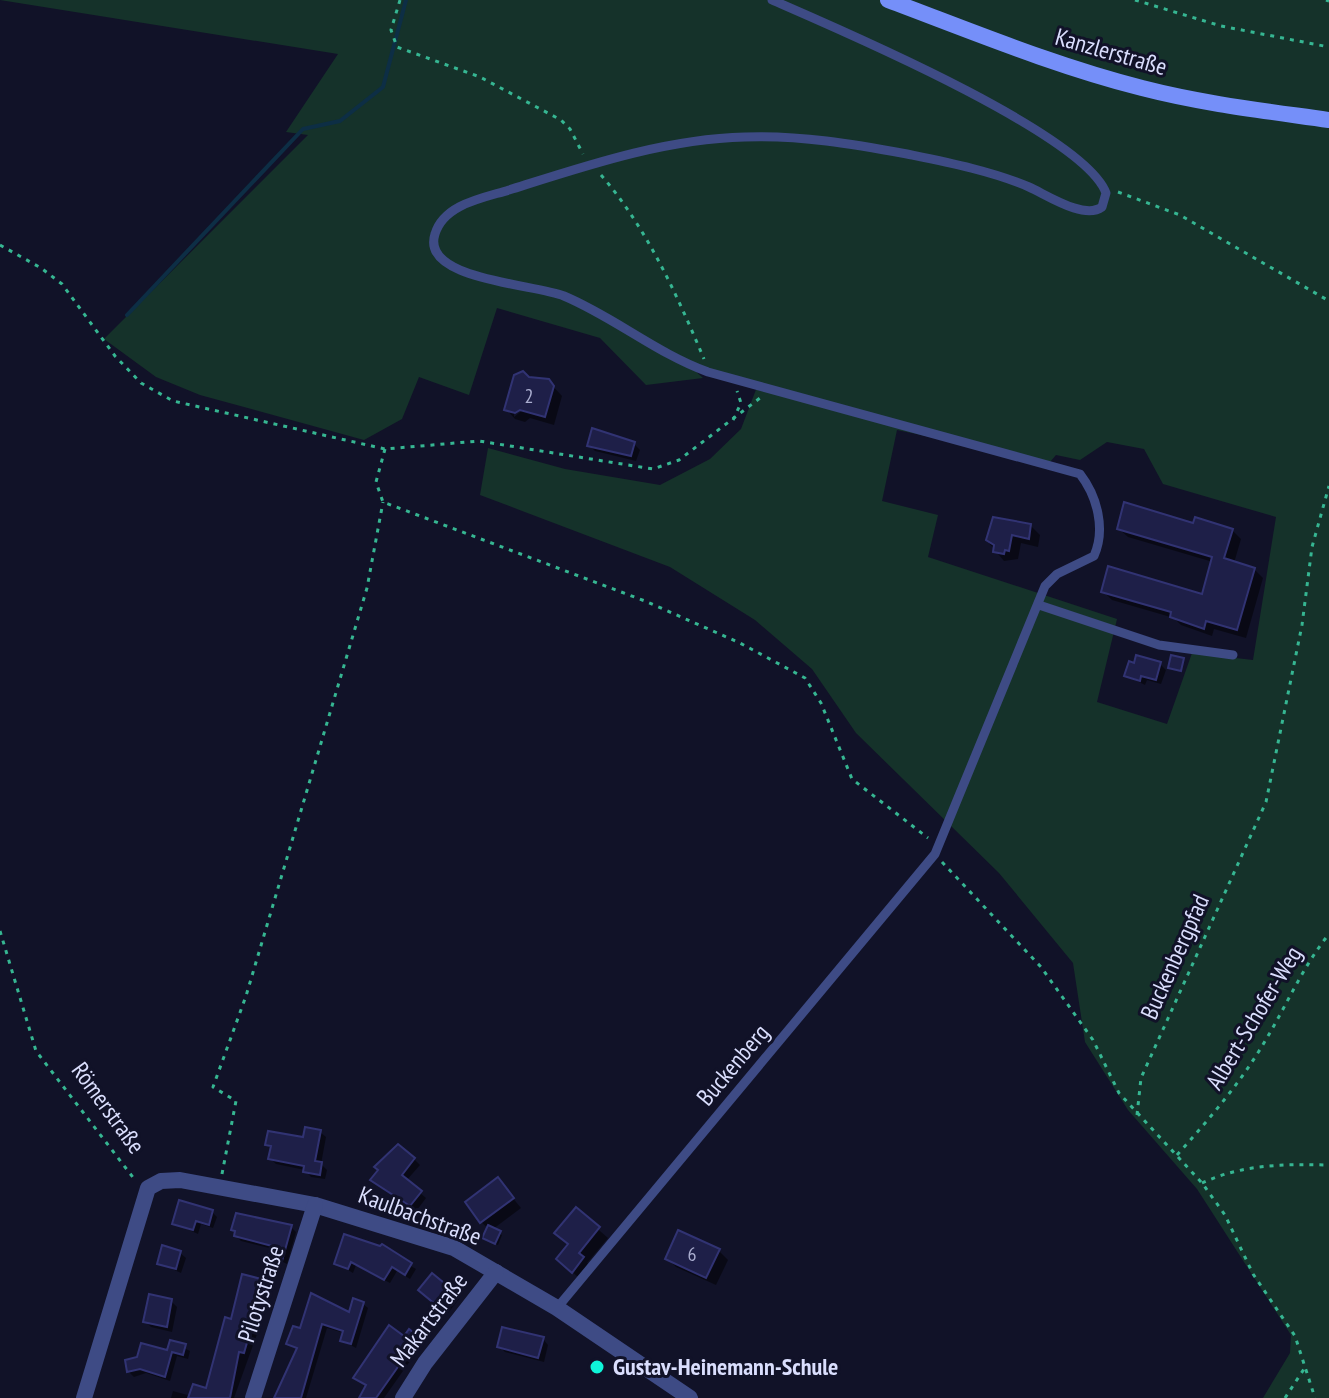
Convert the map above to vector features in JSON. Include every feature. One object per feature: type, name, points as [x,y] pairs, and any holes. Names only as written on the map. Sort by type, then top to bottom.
[{"type":"main road","name":"Kanzlerstraße","points":[[888,0],[1046,59],[1130,85],[1188,99],[1329,120]]},
{"type":"street","name":"Kaulbachstraße","points":[[148,1188],[161,1181],[180,1180],[315,1205],[454,1248],[557,1308],[690,1398]]},
{"type":"street","name":"Römerstraße","points":[[84,1398],[107,1332],[148,1188]]},
{"type":"street","name":"Pilotystraße","points":[[253,1398],[315,1205]]},
{"type":"street","name":"Makartstraße","points":[[403,1398],[425,1363],[496,1272]]},
{"type":"lane","points":[[772,0],[981,97],[1069,154],[1104,187]]},
{"type":"lane","name":"Buckenberg","points":[[557,1308],[937,851],[1045,586],[1057,574],[1094,556],[1100,543],[1095,493],[1080,474],[689,365],[555,292],[455,271],[437,254],[435,232],[443,219],[459,207],[591,164],[629,154],[742,137],[837,142],[918,156],[1022,184],[1088,211],[1102,207],[1104,187]]},
{"type":"lane","points":[[1039,605],[1159,645],[1233,655]]},
{"type":"path","points":[[1135,0],[1221,26],[1329,47]]},
{"type":"path","points":[[1104,187],[1180,215],[1329,301]]},
{"type":"path","points":[[0,245],[62,284],[115,356],[141,383],[173,401],[385,449],[479,441],[653,469],[679,460],[731,424],[767,389]]},
{"type":"path","points":[[731,424],[741,403],[734,387]]},
{"type":"path","points":[[219,1188],[236,1101],[213,1087],[246,996],[367,588],[383,502],[376,482],[385,449]]},
{"type":"path","name":"Buckenbergpfad","points":[[1137,1115],[1141,1078],[1266,802],[1302,625],[1312,547],[1329,486]]},
{"type":"path","points":[[383,502],[645,601],[740,643],[805,678],[821,703],[852,779],[937,851],[1041,967],[1093,1040],[1119,1093],[1202,1183],[1225,1215],[1253,1274],[1287,1323],[1306,1366],[1315,1398]]},
{"type":"path","name":"Römerstraße","points":[[0,931],[36,1051],[128,1176],[148,1188]]},
{"type":"path","name":"Albert-Schofer-Weg","points":[[1177,1155],[1230,1096],[1267,1038],[1314,952],[1329,934]]},
{"type":"path","points":[[1202,1183],[1230,1170],[1283,1164],[1329,1165]]},
{"type":"path","points":[[1285,1398],[1306,1366]]},
{"type":"green space","points":[[0,0],[1329,0],[1329,1398],[1263,1398],[1290,1353],[1291,1335],[1197,1189],[1128,1110],[1085,1042],[1073,963],[999,873],[856,733],[812,669],[755,620],[670,567],[480,495],[488,448],[565,469],[660,485],[710,459],[741,429],[757,387],[691,367],[703,378],[646,385],[600,338],[497,308],[469,395],[419,377],[402,419],[364,440],[200,395],[156,377],[104,339],[308,135],[286,132],[338,54]],"holes":[[[897,430],[1050,462],[1056,455],[1080,460],[1107,442],[1144,449],[1163,484],[1276,517],[1253,660],[1192,653],[1167,724],[1097,702],[1117,619],[928,557],[938,515],[882,501]]]},
{"type":"building","points":[[523,371],[529,377],[549,379],[554,386],[545,417],[520,410],[515,413],[504,410],[514,375]]},
{"type":"building","points":[[592,428],[635,442],[631,456],[587,446]]},
{"type":"building","points":[[1124,502],[1193,523],[1195,517],[1233,529],[1224,558],[1255,568],[1237,630],[1206,621],[1204,629],[1170,617],[1171,612],[1101,592],[1108,566],[1202,594],[1212,557],[1117,529]]},
{"type":"building","points":[[993,517],[1031,524],[1029,539],[1012,535],[1009,551],[1005,550],[1004,554],[993,552],[994,545],[986,540]]},
{"type":"building","points":[[1136,655],[1161,662],[1156,680],[1141,676],[1140,681],[1124,676],[1129,661],[1134,663]]},
{"type":"building","points":[[1171,655],[1184,658],[1181,671],[1168,668]]},
{"type":"building","points":[[305,1127],[321,1130],[315,1161],[322,1162],[320,1175],[303,1172],[304,1166],[268,1159],[271,1146],[265,1145],[268,1131],[303,1137]]},
{"type":"building","points":[[398,1144],[415,1158],[402,1175],[422,1191],[410,1206],[370,1180],[378,1170],[374,1167]]},
{"type":"building","points":[[498,1177],[514,1198],[480,1223],[465,1202]]},
{"type":"building","points":[[179,1200],[213,1210],[209,1225],[196,1221],[193,1230],[172,1224]]},
{"type":"building","points":[[576,1207],[600,1227],[579,1253],[584,1257],[572,1273],[556,1259],[568,1244],[554,1233]]},
{"type":"building","points":[[236,1213],[292,1225],[282,1261],[268,1257],[272,1246],[234,1236],[235,1231],[231,1230]]},
{"type":"building","points":[[488,1225],[501,1231],[495,1244],[482,1238]]},
{"type":"building","points":[[678,1230],[720,1249],[706,1278],[665,1259]]},
{"type":"building","points":[[344,1234],[380,1246],[382,1244],[412,1263],[405,1275],[392,1267],[384,1280],[351,1262],[348,1269],[334,1264]]},
{"type":"building","points":[[162,1245],[181,1251],[176,1269],[157,1264]]},
{"type":"building","points":[[432,1273],[455,1292],[441,1309],[418,1290]]},
{"type":"building","points":[[242,1274],[265,1280],[244,1353],[239,1352],[230,1398],[188,1398],[193,1384],[206,1388],[225,1317],[231,1319]]},
{"type":"building","points":[[311,1293],[349,1312],[353,1298],[364,1302],[351,1344],[340,1341],[343,1331],[322,1324],[301,1398],[274,1398],[297,1348],[286,1344],[293,1326],[300,1328]]},
{"type":"building","points":[[149,1294],[172,1299],[167,1327],[143,1322]]},
{"type":"building","points":[[389,1325],[404,1336],[409,1329],[419,1337],[376,1398],[359,1398],[366,1385],[353,1378]]},
{"type":"building","points":[[502,1327],[544,1337],[538,1358],[497,1347]]},
{"type":"building","points":[[170,1340],[186,1344],[183,1355],[172,1352],[165,1377],[140,1369],[127,1372],[125,1360],[137,1357],[141,1343],[167,1350]]},
{"type":"waterway","points":[[127,315],[303,129],[340,121],[383,87],[406,0]]},
{"type":"place","name":"Gustav-Heinemann-Schule","points":[[597,1367]]}]
